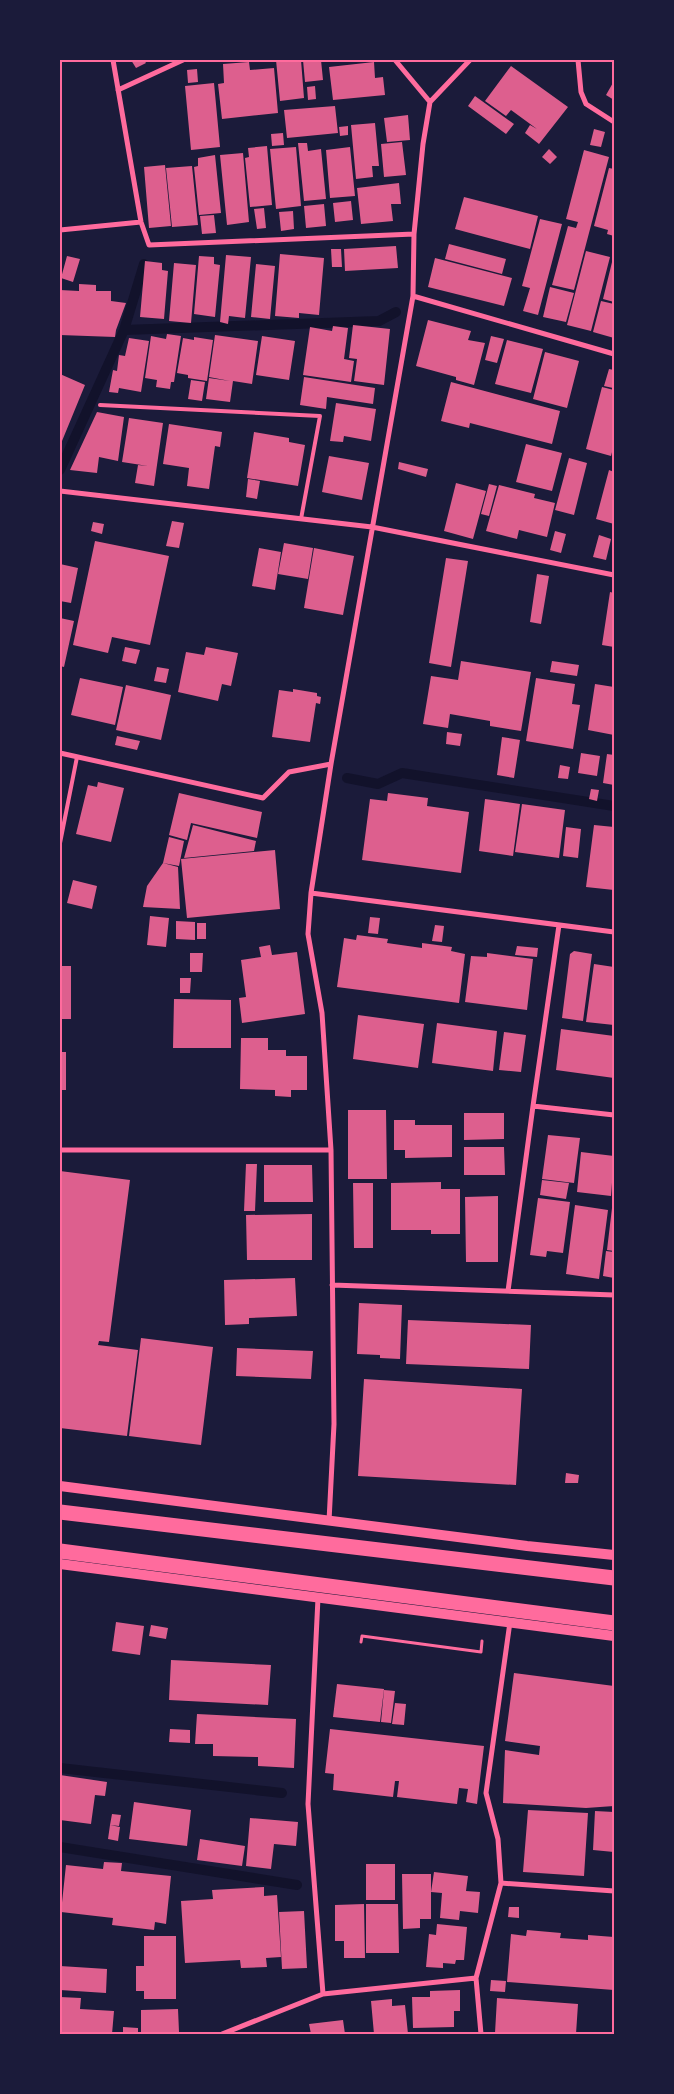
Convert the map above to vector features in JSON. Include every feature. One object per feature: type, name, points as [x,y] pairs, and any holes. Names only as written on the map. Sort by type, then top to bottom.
[{"type":"highway","points":[[60,1512],[614,1578]]},
{"type":"highway","points":[[60,1551],[614,1623]]},
{"type":"main road","points":[[60,1486],[614,1555]]},
{"type":"main road","points":[[60,1564],[614,1636]]},
{"type":"street","points":[[112,60],[141,222],[149,245],[414,234]]},
{"type":"street","points":[[118,90],[183,60]]},
{"type":"street","points":[[395,60],[430,102]]},
{"type":"street","points":[[329,1521],[334,1424],[331,1150],[322,1013],[308,934],[312,893],[331,764],[413,296],[414,234],[423,144],[430,102],[470,60]]},
{"type":"street","points":[[578,60],[581,92],[586,104],[614,122]]},
{"type":"street","points":[[60,230],[141,222]]},
{"type":"street","points":[[413,296],[614,354]]},
{"type":"street","points":[[60,491],[372,527],[614,575]]},
{"type":"street","points":[[60,752],[263,798],[289,772],[331,764]]},
{"type":"street","points":[[312,893],[614,932]]},
{"type":"street","points":[[508,1292],[558,925]]},
{"type":"street","points":[[534,1106],[614,1115]]},
{"type":"street","points":[[60,1150],[331,1150]]},
{"type":"street","points":[[332,1285],[614,1295]]},
{"type":"street","points":[[318,1598],[308,1804],[323,1994]]},
{"type":"street","points":[[481,2034],[476,1978],[501,1883],[498,1839],[486,1792],[510,1622]]},
{"type":"street","points":[[501,1883],[614,1891]]},
{"type":"street","points":[[222,2034],[323,1994],[476,1978]]},
{"type":"lane","points":[[100,405],[320,416],[301,519]]},
{"type":"lane","points":[[60,843],[77,757]]},
{"type":"path","points":[[361,1642],[362,1636],[481,1652]]},
{"type":"building","points":[[131,60],[144,60],[146,63],[136,68]]},
{"type":"building","points":[[276,60],[301,60],[304,98],[280,101]]},
{"type":"building","points":[[303,60],[321,60],[323,80],[305,82]]},
{"type":"building","points":[[249,62],[250,70],[274,68],[278,113],[222,119],[218,84],[224,83],[223,64]]},
{"type":"building","points":[[374,62],[375,78],[383,77],[385,95],[333,100],[329,67]]},
{"type":"building","points":[[511,66],[568,107],[539,144],[525,133],[530,125],[537,129],[511,110],[506,116],[485,101]]},
{"type":"building","points":[[197,69],[198,82],[188,83],[187,70]]},
{"type":"building","points":[[614,81],[614,100],[606,95]]},
{"type":"building","points":[[214,83],[220,147],[191,150],[185,86]]},
{"type":"building","points":[[315,86],[316,99],[308,100],[307,87]]},
{"type":"building","points":[[475,96],[514,124],[506,134],[468,106]]},
{"type":"building","points":[[335,106],[338,133],[287,138],[284,110]]},
{"type":"building","points":[[408,115],[410,140],[387,142],[384,118]]},
{"type":"building","points":[[375,123],[379,166],[372,166],[373,177],[356,179],[351,125]]},
{"type":"building","points":[[348,126],[348,135],[340,136],[339,127]]},
{"type":"building","points":[[594,129],[605,132],[601,147],[590,145]]},
{"type":"building","points":[[283,133],[284,145],[272,146],[271,134]]},
{"type":"building","points":[[402,142],[406,175],[384,177],[381,144]]},
{"type":"building","points":[[298,143],[307,143],[308,151],[321,149],[326,199],[304,201]]},
{"type":"building","points":[[267,146],[272,205],[250,207],[245,158],[249,157],[248,148]]},
{"type":"building","points":[[296,147],[301,206],[276,209],[270,149]]},
{"type":"building","points":[[350,147],[355,196],[330,198],[326,150]]},
{"type":"building","points":[[549,149],[557,157],[550,164],[542,157]]},
{"type":"building","points":[[584,150],[609,157],[574,290],[552,285],[568,226],[576,228],[578,222],[566,219]]},
{"type":"building","points":[[243,153],[249,222],[227,225],[220,155]]},
{"type":"building","points":[[215,155],[221,213],[199,215],[194,167],[198,166],[198,158]]},
{"type":"building","points":[[165,165],[171,226],[149,228],[144,167]]},
{"type":"building","points":[[192,166],[198,225],[172,227],[166,168]]},
{"type":"building","points":[[609,168],[614,169],[614,236],[607,234],[608,230],[594,226]]},
{"type":"building","points":[[399,183],[401,204],[391,204],[393,221],[361,224],[357,188]]},
{"type":"building","points":[[464,197],[538,216],[530,249],[455,229]]},
{"type":"building","points":[[351,201],[353,220],[335,222],[333,203]]},
{"type":"building","points":[[324,204],[326,226],[306,228],[304,206]]},
{"type":"building","points":[[264,208],[266,228],[257,229],[254,209]]},
{"type":"building","points":[[293,211],[294,229],[281,231],[279,212]]},
{"type":"building","points":[[214,215],[216,233],[202,234],[200,216]]},
{"type":"building","points":[[540,219],[562,224],[538,315],[523,311],[530,288],[522,286]]},
{"type":"building","points":[[449,244],[506,259],[502,274],[445,259]]},
{"type":"building","points":[[396,246],[398,268],[345,271],[344,249]]},
{"type":"building","points":[[331,249],[341,249],[342,267],[332,267]]},
{"type":"building","points":[[586,251],[610,257],[591,331],[567,325]]},
{"type":"building","points":[[280,254],[324,258],[319,315],[299,313],[299,318],[275,316]]},
{"type":"building","points":[[226,255],[251,257],[245,318],[229,316],[228,324],[220,322]]},
{"type":"building","points":[[67,256],[80,259],[73,282],[61,278]]},
{"type":"building","points":[[199,256],[214,257],[214,264],[220,265],[215,317],[194,314]]},
{"type":"building","points":[[435,258],[512,278],[504,306],[428,287]]},
{"type":"building","points":[[614,258],[614,302],[603,299]]},
{"type":"building","points":[[145,261],[162,263],[162,270],[168,271],[164,319],[140,317]]},
{"type":"building","points":[[174,263],[196,265],[191,323],[169,321]]},
{"type":"building","points":[[256,264],[275,266],[270,319],[251,317]]},
{"type":"building","points":[[79,284],[96,285],[96,291],[111,291],[111,301],[126,303],[115,337],[60,335],[60,290],[79,291]]},
{"type":"building","points":[[550,287],[574,293],[566,322],[543,317]]},
{"type":"building","points":[[601,301],[614,304],[614,338],[593,332]]},
{"type":"building","points":[[428,320],[471,331],[468,340],[485,343],[474,385],[456,380],[456,377],[416,366]]},
{"type":"building","points":[[353,325],[390,329],[384,385],[354,381],[357,359],[349,358]]},
{"type":"building","points":[[333,326],[348,328],[344,359],[354,361],[351,382],[303,375],[310,327],[332,331]]},
{"type":"building","points":[[167,334],[181,336],[174,382],[171,382],[170,389],[156,387],[157,380],[145,378],[151,336],[166,339]]},
{"type":"building","points":[[215,335],[258,341],[252,384],[233,381],[230,402],[206,399],[209,378],[230,381],[209,377]]},
{"type":"building","points":[[262,336],[295,341],[289,380],[256,375]]},
{"type":"building","points":[[491,336],[504,339],[497,363],[485,360]]},
{"type":"building","points":[[194,337],[213,340],[207,381],[188,378],[188,375],[177,373],[183,338],[194,340]]},
{"type":"building","points":[[129,338],[149,341],[141,392],[119,388],[118,393],[109,392],[113,370],[117,371],[119,355],[125,356]]},
{"type":"building","points":[[507,340],[543,349],[531,393],[495,384]]},
{"type":"building","points":[[545,352],[579,361],[567,408],[533,399]]},
{"type":"building","points":[[609,369],[614,370],[613,388],[604,386]]},
{"type":"building","points":[[60,374],[85,385],[62,441],[60,440]]},
{"type":"building","points":[[304,377],[375,388],[373,404],[327,397],[326,409],[300,405]]},
{"type":"building","points":[[191,380],[205,382],[202,401],[188,399]]},
{"type":"building","points":[[451,382],[560,411],[552,444],[470,423],[469,428],[441,421]]},
{"type":"building","points":[[602,387],[614,390],[614,444],[611,456],[586,449]]},
{"type":"building","points":[[336,403],[376,409],[371,441],[344,436],[343,442],[330,441]]},
{"type":"building","points":[[97,412],[124,417],[118,461],[99,457],[97,473],[70,470]]},
{"type":"building","points":[[129,418],[163,423],[154,486],[135,483],[138,465],[148,466],[122,462]]},
{"type":"building","points":[[169,424],[222,432],[220,447],[215,446],[209,489],[187,486],[189,468],[163,464]]},
{"type":"building","points":[[254,432],[289,438],[289,442],[305,445],[298,486],[247,478]]},
{"type":"building","points":[[526,444],[562,453],[552,491],[516,482]]},
{"type":"building","points":[[329,456],[369,463],[362,500],[322,492]]},
{"type":"building","points":[[569,458],[587,463],[574,515],[555,510]]},
{"type":"building","points":[[399,462],[428,469],[426,477],[398,469]]},
{"type":"building","points":[[609,470],[614,472],[614,524],[596,519]]},
{"type":"building","points":[[248,479],[260,481],[257,499],[246,497]]},
{"type":"building","points":[[456,483],[486,491],[473,539],[444,531]]},
{"type":"building","points":[[489,484],[497,486],[489,516],[481,514]]},
{"type":"building","points":[[499,485],[535,494],[534,498],[555,503],[547,537],[519,530],[517,539],[486,531]]},
{"type":"building","points":[[172,521],[184,523],[179,548],[166,546]]},
{"type":"building","points":[[93,522],[104,524],[102,534],[91,531]]},
{"type":"building","points":[[555,531],[566,534],[561,553],[550,550]]},
{"type":"building","points":[[599,535],[611,539],[606,560],[593,557]]},
{"type":"building","points":[[95,541],[169,556],[150,645],[112,637],[108,653],[73,645]]},
{"type":"building","points":[[284,543],[313,548],[308,579],[278,574]]},
{"type":"building","points":[[259,548],[281,552],[275,590],[252,586]]},
{"type":"building","points":[[314,548],[354,556],[343,615],[304,608]]},
{"type":"building","points":[[446,558],[468,561],[451,667],[429,663]]},
{"type":"building","points":[[60,564],[78,568],[71,603],[60,601]]},
{"type":"building","points":[[537,574],[549,576],[541,624],[530,622]]},
{"type":"building","points":[[610,592],[614,593],[614,647],[602,645]]},
{"type":"building","points":[[60,618],[74,621],[64,667],[60,666]]},
{"type":"building","points":[[125,647],[140,650],[136,664],[122,661]]},
{"type":"building","points":[[206,647],[238,653],[231,686],[222,684],[218,701],[178,692],[186,652],[204,655]]},
{"type":"building","points":[[461,661],[531,672],[521,731],[490,726],[490,721],[450,714],[448,728],[423,724],[431,676],[458,680]]},
{"type":"building","points":[[552,661],[579,665],[577,676],[550,672]]},
{"type":"building","points":[[157,667],[169,669],[166,683],[154,681]]},
{"type":"building","points":[[80,678],[123,687],[115,725],[71,715]]},
{"type":"building","points":[[536,678],[575,684],[572,704],[580,705],[573,749],[526,741]]},
{"type":"building","points":[[595,684],[614,687],[614,735],[588,730]]},
{"type":"building","points":[[126,685],[171,695],[161,740],[116,730]]},
{"type":"building","points":[[293,689],[317,693],[317,696],[321,697],[320,704],[316,703],[310,742],[272,737],[279,690],[293,692]]},
{"type":"building","points":[[447,732],[462,734],[460,746],[446,744]]},
{"type":"building","points":[[117,736],[140,741],[137,750],[115,745]]},
{"type":"building","points":[[502,737],[520,740],[514,778],[497,775]]},
{"type":"building","points":[[581,753],[600,756],[597,776],[578,773]]},
{"type":"building","points":[[607,754],[614,755],[614,785],[603,783]]},
{"type":"building","points":[[560,765],[570,767],[568,779],[558,778]]},
{"type":"building","points":[[98,782],[124,788],[111,842],[76,834],[88,785],[97,787]]},
{"type":"building","points":[[591,789],[599,790],[597,801],[589,799]]},
{"type":"building","points":[[179,793],[262,812],[257,838],[191,823],[187,840],[169,835]]},
{"type":"building","points":[[388,793],[428,798],[427,806],[469,812],[461,873],[362,860],[370,799],[387,801]]},
{"type":"building","points":[[485,799],[520,804],[513,856],[479,851]]},
{"type":"building","points":[[522,804],[565,810],[559,858],[515,852]]},
{"type":"building","points":[[193,825],[256,841],[254,851],[184,858]]},
{"type":"building","points":[[594,825],[614,827],[614,890],[586,887]]},
{"type":"building","points":[[566,827],[581,829],[578,858],[563,856]]},
{"type":"building","points":[[169,837],[184,841],[179,866],[163,863]]},
{"type":"building","points":[[275,850],[280,909],[187,918],[181,859]]},
{"type":"building","points":[[163,863],[178,867],[180,909],[143,907],[147,886]]},
{"type":"building","points":[[73,880],[97,886],[92,909],[67,903]]},
{"type":"building","points":[[150,916],[169,918],[166,947],[147,945]]},
{"type":"building","points":[[370,917],[380,918],[378,934],[368,933]]},
{"type":"building","points":[[176,921],[195,922],[195,940],[176,939]]},
{"type":"building","points":[[197,923],[206,923],[206,939],[197,939]]},
{"type":"building","points":[[435,925],[444,926],[442,942],[432,941]]},
{"type":"building","points":[[357,935],[388,939],[387,943],[422,948],[422,943],[452,947],[451,951],[465,954],[459,1003],[337,987],[344,938],[356,940]]},
{"type":"building","points":[[270,945],[272,955],[297,952],[305,1014],[242,1023],[239,998],[246,997],[241,960],[261,957],[259,947]]},
{"type":"building","points":[[517,946],[538,948],[537,957],[515,955]]},
{"type":"building","points":[[574,951],[592,954],[583,1021],[562,1018],[570,954]]},
{"type":"building","points":[[190,953],[203,953],[202,972],[190,972]]},
{"type":"building","points":[[487,953],[533,959],[527,1010],[465,1002],[471,956],[487,957]]},
{"type":"building","points":[[594,964],[614,967],[614,1025],[586,1022]]},
{"type":"building","points":[[60,966],[71,966],[71,1019],[60,1019]]},
{"type":"building","points":[[180,978],[191,978],[190,993],[180,993]]},
{"type":"building","points":[[174,999],[231,1000],[231,1048],[173,1048]]},
{"type":"building","points":[[358,1015],[424,1024],[418,1068],[353,1059]]},
{"type":"building","points":[[437,1023],[497,1031],[493,1071],[432,1063]]},
{"type":"building","points":[[561,1029],[614,1036],[614,1078],[556,1070]]},
{"type":"building","points":[[504,1032],[526,1035],[521,1072],[499,1070]]},
{"type":"building","points":[[241,1038],[268,1038],[268,1050],[286,1050],[286,1056],[307,1056],[307,1090],[291,1090],[291,1097],[275,1096],[275,1090],[240,1089]]},
{"type":"building","points":[[60,1052],[66,1052],[66,1090],[60,1090]]},
{"type":"building","points":[[348,1110],[386,1110],[387,1179],[348,1179]]},
{"type":"building","points":[[464,1113],[504,1113],[504,1139],[464,1140]]},
{"type":"building","points":[[394,1120],[415,1120],[415,1125],[452,1125],[452,1157],[405,1158],[405,1150],[394,1150]]},
{"type":"building","points":[[548,1135],[580,1138],[574,1183],[542,1179]]},
{"type":"building","points":[[464,1147],[504,1147],[505,1175],[464,1175]]},
{"type":"building","points":[[581,1152],[614,1156],[611,1196],[577,1192]]},
{"type":"building","points":[[246,1164],[257,1164],[255,1211],[244,1211]]},
{"type":"building","points":[[264,1165],[312,1165],[313,1202],[264,1202]]},
{"type":"building","points":[[60,1171],[130,1180],[109,1342],[99,1341],[98,1345],[138,1350],[127,1436],[60,1428]]},
{"type":"building","points":[[542,1180],[569,1183],[566,1199],[540,1195]]},
{"type":"building","points":[[441,1182],[441,1189],[460,1189],[460,1234],[431,1234],[431,1230],[391,1230],[391,1183]]},
{"type":"building","points":[[353,1183],[373,1183],[373,1248],[354,1248]]},
{"type":"building","points":[[498,1196],[498,1262],[466,1262],[465,1197]]},
{"type":"building","points":[[538,1198],[570,1202],[563,1253],[547,1251],[546,1257],[530,1255]]},
{"type":"building","points":[[575,1205],[608,1210],[599,1279],[566,1274]]},
{"type":"building","points":[[612,1208],[614,1209],[614,1251],[607,1250]]},
{"type":"building","points":[[312,1214],[312,1260],[247,1260],[246,1215]]},
{"type":"building","points":[[606,1251],[614,1252],[614,1278],[603,1276]]},
{"type":"building","points":[[295,1278],[297,1316],[249,1318],[249,1324],[225,1325],[224,1280]]},
{"type":"building","points":[[359,1303],[402,1305],[400,1359],[380,1358],[380,1355],[357,1354]]},
{"type":"building","points":[[408,1320],[531,1325],[529,1369],[406,1364]]},
{"type":"building","points":[[141,1338],[213,1347],[201,1445],[129,1436]]},
{"type":"building","points":[[237,1348],[313,1351],[311,1379],[236,1376]]},
{"type":"building","points":[[364,1379],[522,1389],[516,1485],[358,1476]]},
{"type":"building","points":[[566,1473],[579,1475],[578,1483],[565,1483]]},
{"type":"building","points":[[116,1622],[144,1626],[140,1655],[112,1651]]},
{"type":"building","points":[[151,1625],[168,1628],[166,1639],[149,1636]]},
{"type":"building","points":[[171,1660],[271,1665],[268,1705],[169,1700]]},
{"type":"building","points":[[514,1673],[614,1686],[614,1806],[586,1808],[503,1803],[505,1750],[539,1755],[540,1746],[505,1741]]},
{"type":"building","points":[[337,1684],[384,1689],[380,1722],[333,1717]]},
{"type":"building","points":[[384,1690],[395,1691],[391,1723],[381,1722]]},
{"type":"building","points":[[395,1703],[406,1704],[404,1725],[392,1724]]},
{"type":"building","points":[[197,1714],[296,1719],[294,1768],[258,1766],[258,1757],[213,1756],[213,1744],[195,1744]]},
{"type":"building","points":[[170,1729],[190,1730],[190,1743],[169,1742]]},
{"type":"building","points":[[330,1729],[484,1746],[477,1804],[466,1802],[468,1789],[459,1788],[457,1804],[397,1797],[399,1781],[395,1781],[393,1797],[333,1790],[334,1774],[325,1773]]},
{"type":"building","points":[[60,1775],[107,1782],[105,1796],[95,1795],[91,1824],[60,1820]]},
{"type":"building","points":[[134,1802],[191,1810],[187,1846],[129,1839]]},
{"type":"building","points":[[528,1810],[588,1813],[584,1876],[523,1872]]},
{"type":"building","points":[[595,1811],[614,1812],[614,1852],[593,1850]]},
{"type":"building","points":[[112,1814],[121,1815],[119,1826],[110,1825]]},
{"type":"building","points":[[250,1818],[298,1822],[296,1846],[274,1844],[271,1869],[246,1866]]},
{"type":"building","points":[[110,1825],[120,1827],[118,1841],[108,1839]]},
{"type":"building","points":[[200,1839],[245,1846],[242,1866],[197,1860]]},
{"type":"building","points":[[104,1862],[122,1863],[121,1871],[171,1876],[166,1924],[155,1922],[154,1930],[112,1925],[113,1918],[61,1912],[66,1865],[103,1869]]},
{"type":"building","points":[[366,1864],[395,1864],[395,1900],[366,1900]]},
{"type":"building","points":[[434,1872],[468,1876],[466,1891],[480,1892],[478,1913],[460,1911],[459,1920],[440,1918],[442,1893],[431,1892]]},
{"type":"building","points":[[402,1874],[431,1874],[431,1919],[420,1919],[420,1928],[403,1929]]},
{"type":"building","points":[[264,1887],[264,1896],[277,1895],[281,1957],[266,1958],[267,1967],[241,1968],[240,1960],[185,1963],[181,1901],[213,1899],[212,1890]]},
{"type":"building","points":[[364,1904],[365,1958],[344,1958],[344,1941],[335,1941],[335,1905]]},
{"type":"building","points":[[366,1904],[398,1904],[399,1953],[366,1953]]},
{"type":"building","points":[[509,1907],[519,1907],[519,1918],[508,1917]]},
{"type":"building","points":[[304,1911],[307,1968],[282,1969],[279,1912]]},
{"type":"building","points":[[437,1924],[467,1927],[464,1960],[456,1960],[455,1964],[443,1963],[443,1968],[426,1967],[429,1934],[436,1935]]},
{"type":"building","points":[[527,1930],[561,1933],[560,1938],[588,1940],[588,1935],[614,1937],[614,1990],[507,1982],[511,1934],[526,1936]]},
{"type":"building","points":[[144,1936],[176,1936],[176,1999],[144,1999],[144,1991],[136,1991],[136,1966],[144,1966]]},
{"type":"building","points":[[60,1966],[107,1969],[106,1993],[60,1990]]},
{"type":"building","points":[[491,1980],[506,1981],[505,1992],[490,1991]]},
{"type":"building","points":[[460,1990],[460,2011],[454,2011],[454,2027],[413,2028],[412,1997],[430,1997],[430,1991]]},
{"type":"building","points":[[60,1997],[81,1998],[80,2009],[114,2011],[112,2034],[60,2034]]},
{"type":"building","points":[[497,1998],[578,2004],[576,2034],[495,2033]]},
{"type":"building","points":[[392,1999],[392,2006],[405,2005],[408,2034],[374,2034],[371,2001]]},
{"type":"building","points":[[178,2009],[179,2032],[141,2033],[141,2010]]},
{"type":"building","points":[[343,2020],[345,2034],[311,2034],[309,2024]]},
{"type":"building","points":[[123,2027],[138,2028],[138,2034],[123,2034]]},
{"type":"waterway","points":[[60,470],[124,330],[144,264]]},
{"type":"waterway","points":[[124,330],[379,321],[396,312]]},
{"type":"waterway","points":[[347,778],[378,784],[402,773],[614,806]]},
{"type":"waterway","points":[[60,1768],[282,1793]]},
{"type":"waterway","points":[[60,1847],[297,1885]]}]
